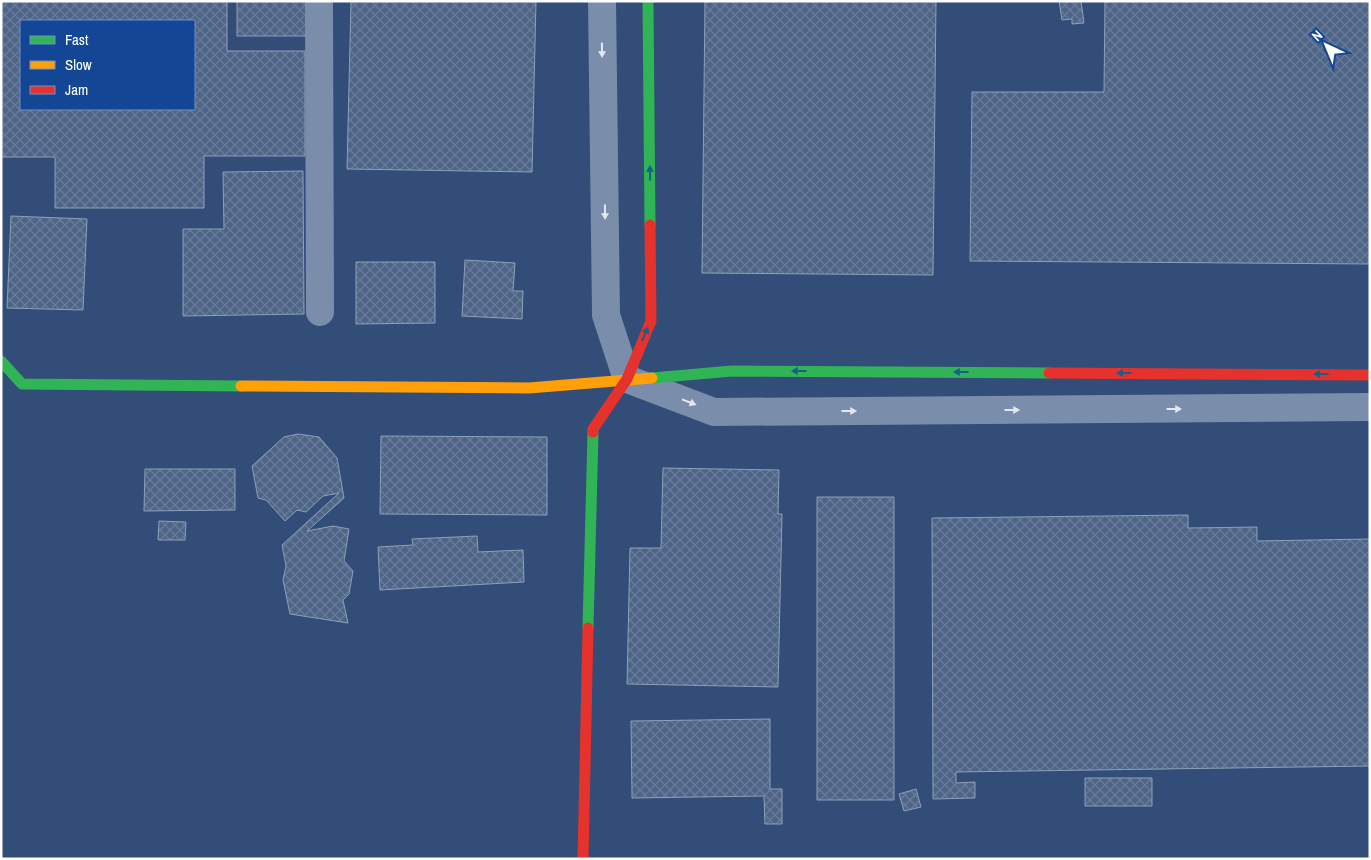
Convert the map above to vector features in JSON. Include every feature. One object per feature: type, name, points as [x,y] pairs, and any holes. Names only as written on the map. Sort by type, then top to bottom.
[{"type":"street","points":[[319,1],[320,312]]},
{"type":"street","points":[[602,1],[606,315],[626,379]]},
{"type":"street","points":[[583,859],[593,429],[626,379],[651,321],[648,1]]},
{"type":"street","points":[[1,360],[22,384],[529,388],[732,371],[1370,374]]},
{"type":"street","points":[[626,379],[714,412],[1370,408]]},
{"type":"building","points":[[1,1],[227,1],[227,51],[305,51],[305,156],[204,156],[204,208],[55,208],[55,157],[1,157]]},
{"type":"building","points":[[237,1],[306,1],[306,36],[237,36]]},
{"type":"building","points":[[351,1],[536,1],[532,172],[347,169]]},
{"type":"building","points":[[705,1],[936,1],[933,275],[702,273]]},
{"type":"building","points":[[1059,1],[1081,1],[1084,23],[1072,24],[1072,19],[1062,20]]},
{"type":"building","points":[[1105,1],[1370,1],[1370,264],[970,261],[972,92],[1104,92]]},
{"type":"building","points":[[303,171],[304,314],[183,316],[183,229],[224,229],[223,172]]},
{"type":"building","points":[[11,216],[87,219],[83,310],[7,308]]},
{"type":"building","points":[[465,260],[515,263],[513,291],[523,291],[522,319],[462,316]]},
{"type":"building","points":[[356,262],[435,262],[435,323],[356,324]]},
{"type":"building","points":[[298,434],[319,437],[337,458],[344,498],[307,531],[333,526],[349,529],[344,561],[353,571],[349,594],[343,600],[348,623],[290,614],[283,580],[286,566],[282,545],[339,493],[323,496],[306,512],[297,510],[285,521],[266,500],[258,498],[252,466],[284,437]]},
{"type":"building","points":[[381,436],[547,437],[547,515],[380,514]]},
{"type":"building","points":[[663,468],[779,470],[778,514],[782,514],[778,687],[627,684],[630,548],[661,548]]},
{"type":"building","points":[[145,469],[235,469],[235,510],[144,511]]},
{"type":"building","points":[[817,497],[894,497],[894,800],[817,800]]},
{"type":"building","points":[[1188,515],[1188,528],[1257,527],[1257,541],[1370,539],[1370,766],[956,772],[956,783],[975,782],[975,798],[933,799],[932,518]]},
{"type":"building","points":[[159,521],[186,522],[185,540],[158,540]]},
{"type":"building","points":[[477,536],[478,552],[523,550],[524,582],[380,590],[378,547],[413,545],[412,539]]},
{"type":"building","points":[[770,719],[770,789],[782,789],[782,824],[765,824],[764,796],[632,798],[631,721]]},
{"type":"building","points":[[1085,778],[1152,778],[1152,806],[1085,806]]},
{"type":"building","points":[[916,789],[921,807],[904,811],[899,794]]},
{"type":"traffic: fast","points":[[648,1],[650,225]]},
{"type":"traffic: fast","points":[[1,361],[22,384],[241,386]]},
{"type":"traffic: fast","points":[[652,378],[732,371],[1049,373]]},
{"type":"traffic: fast","points":[[588,628],[593,432]]},
{"type":"traffic: slow","points":[[241,386],[529,388],[652,378]]},
{"type":"traffic: jam","points":[[593,432],[593,429],[627,379],[651,321],[650,225]]},
{"type":"traffic: jam","points":[[1049,373],[1370,375]]},
{"type":"traffic: jam","points":[[583,859],[588,628]]}]
